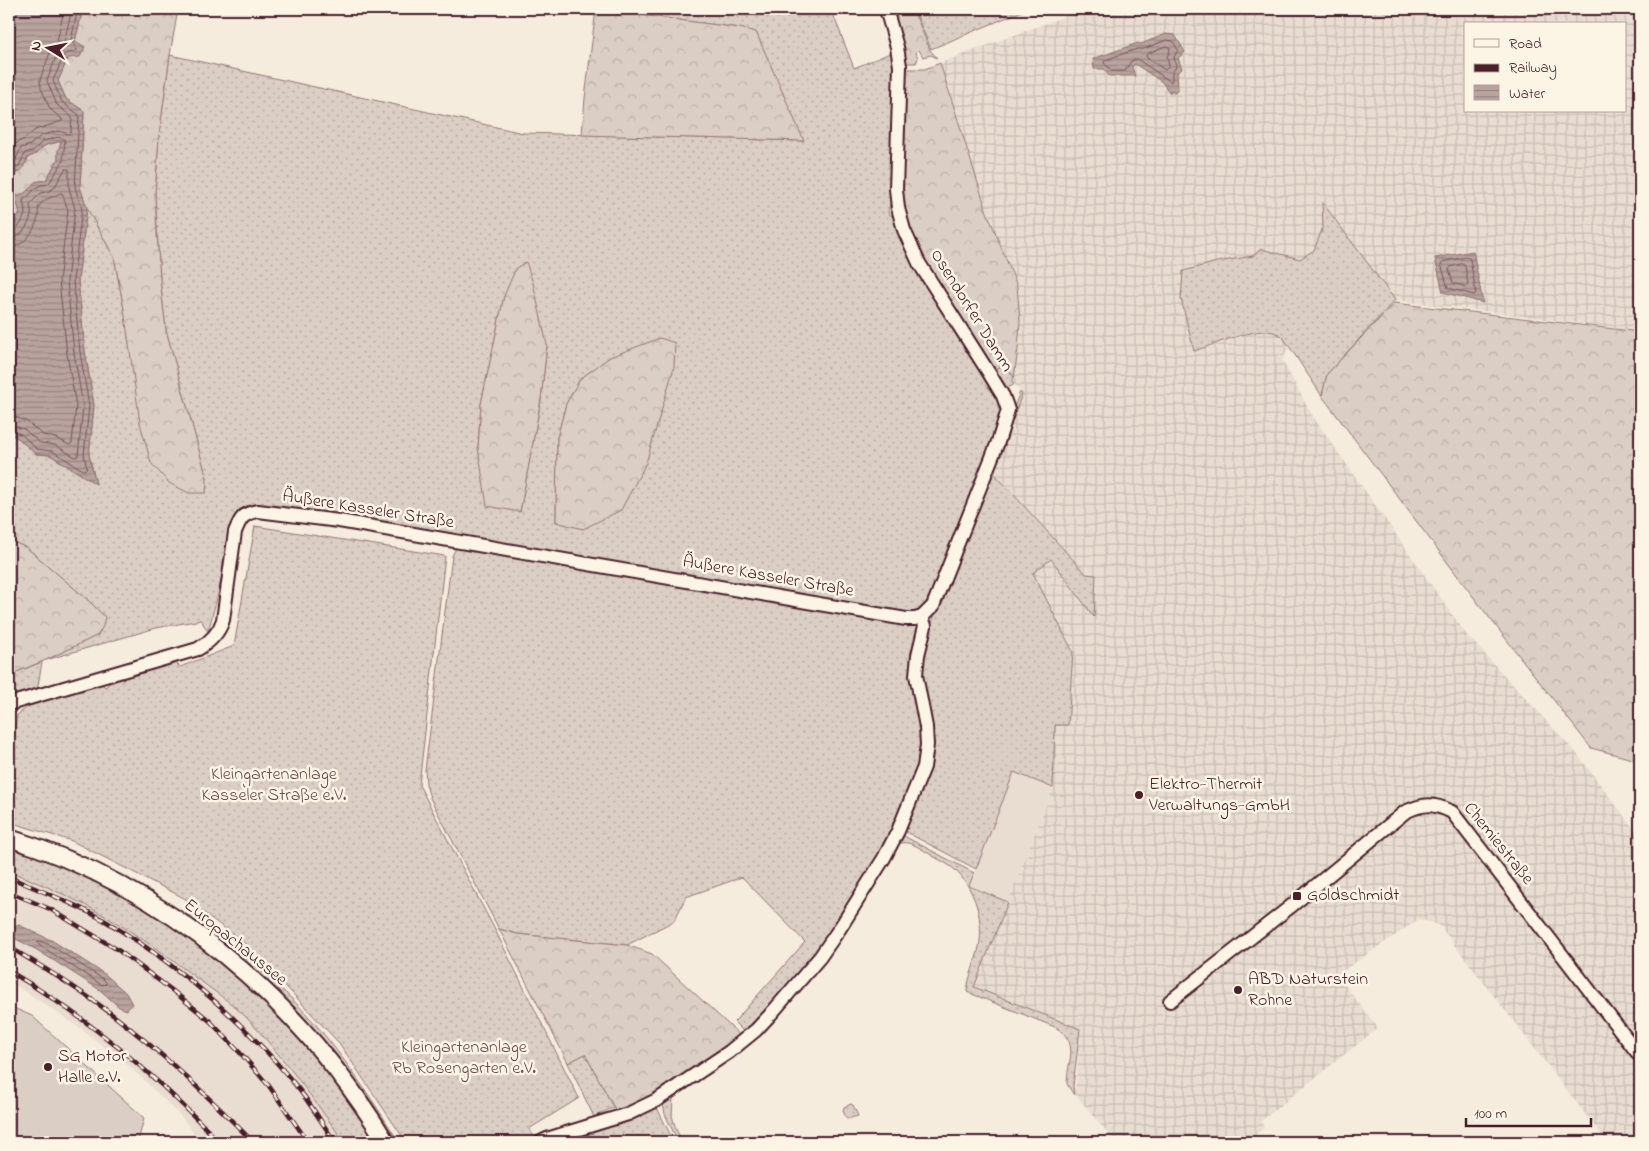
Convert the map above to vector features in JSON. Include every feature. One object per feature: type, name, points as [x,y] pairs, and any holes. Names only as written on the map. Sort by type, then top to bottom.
[{"type":"main road","name":"Europachaussee","points":[[9,838],[68,860],[121,885],[186,926],[225,955],[283,1007],[318,1047],[347,1083],[386,1142]]},
{"type":"street","name":"Osendorfer Damm","points":[[886,9],[897,47],[900,66],[896,189],[898,208],[904,230],[919,263],[1003,396],[1008,410],[998,442],[933,606],[922,617]]},
{"type":"street","name":"Äußere Kasseler Straße","points":[[9,704],[198,649],[204,645],[217,633],[223,620],[235,532],[239,522],[246,513],[258,511],[339,522],[906,619],[922,617]]},
{"type":"street","points":[[540,1142],[628,1114],[657,1100],[747,1038],[770,1016],[820,957],[884,858],[898,831],[924,767],[927,745],[926,727],[916,675],[918,655],[926,626],[922,617]]},
{"type":"street","name":"Chemiestraße","points":[[1170,1001],[1281,915],[1405,812],[1418,805],[1438,805],[1452,812],[1640,1056]]},
{"type":"shaded area","points":[[1084,9],[1640,9],[1640,331],[1395,300],[1323,203],[1323,227],[1314,250],[1300,259],[1261,249],[1253,259],[1217,262],[1182,270],[1181,299],[1194,351],[1252,333],[1266,331],[1283,336],[1290,346],[1282,360],[1312,415],[1466,634],[1578,755],[1640,837],[1640,1142],[1607,1142],[1439,925],[1419,919],[1337,975],[1378,1028],[1261,1121],[1264,1128],[1246,1142],[1115,1142],[1075,1094],[1080,1029],[974,987],[1053,788],[1055,725],[1068,725],[1073,652],[1033,573],[1050,559],[1094,616],[1086,574],[993,471],[1022,394],[1012,381],[1018,349],[1020,320],[1017,286],[987,212],[940,63]]},
{"type":"shaded area","points":[[1014,772],[1053,788],[1008,902],[969,886]]},
{"type":"shaded area","points":[[9,871],[84,904],[153,946],[218,994],[245,1016],[310,1095],[344,1142],[202,1142],[178,1113],[130,1067],[76,1025],[9,981]],"holes":[[[12,937],[126,993],[119,1007],[100,990],[37,950]]]},
{"type":"green space","points":[[83,9],[178,9],[159,136],[155,194],[157,234],[166,330],[207,479],[206,493],[189,493],[169,483],[151,463],[140,423],[124,309],[114,257],[87,208],[80,187],[84,111],[66,99],[58,81],[68,58],[85,47],[75,41]]},
{"type":"green space","points":[[596,9],[640,9],[641,15],[740,28],[756,32],[804,141],[582,135]]},
{"type":"green space","points":[[640,9],[831,9],[854,68],[895,51],[893,190],[888,213],[898,221],[995,390],[1001,419],[933,597],[922,613],[910,614],[257,505],[239,510],[232,524],[218,594],[208,632],[201,620],[156,628],[46,660],[98,635],[89,601],[27,548],[9,540],[9,434],[18,438],[36,454],[50,455],[96,484],[89,455],[94,405],[85,351],[78,280],[87,208],[114,257],[124,309],[207,479],[166,330],[160,279],[155,194],[159,136],[170,55],[523,133],[803,141],[756,32],[740,28],[640,15]],"holes":[[[504,296],[547,345],[541,399],[520,512],[478,448],[481,404]],[[610,357],[556,522],[557,438],[566,404],[580,379]]]},
{"type":"green space","points":[[887,9],[913,9],[930,50],[937,58],[931,55],[923,57],[919,50],[916,53],[918,58],[916,63],[903,63]]},
{"type":"green space","points":[[914,9],[1027,9],[931,49]]},
{"type":"green space","points":[[940,63],[987,212],[1017,286],[1020,320],[1014,377],[1005,365],[994,369],[987,363],[922,260],[900,201],[904,71],[907,69],[925,69]]},
{"type":"green space","points":[[62,139],[58,151],[58,159],[46,180],[35,182],[17,203],[20,213],[9,230],[9,192],[14,184],[13,175],[27,162],[28,157],[37,153],[46,145],[56,143]]},
{"type":"green space","points":[[1322,202],[1395,300],[1327,374],[1322,396],[1283,337],[1275,332],[1249,333],[1194,351],[1181,299],[1183,271],[1217,262],[1253,256],[1261,249],[1300,259],[1314,250],[1323,227]]},
{"type":"green space","points":[[526,262],[533,283],[547,345],[541,399],[520,512],[487,506],[478,448],[481,404],[504,296],[516,268]]},
{"type":"green space","points":[[1394,303],[1640,332],[1640,761],[1591,748],[1478,603],[1322,396],[1327,374]]},
{"type":"green space","points":[[660,338],[675,343],[674,367],[646,463],[621,510],[583,529],[556,522],[557,438],[566,404],[580,379],[610,357]]},
{"type":"green space","points":[[1005,365],[1014,377],[1012,381],[1014,384],[1004,388],[996,377],[994,369]]},
{"type":"green space","points":[[1020,392],[1022,394],[993,472],[1086,574],[1096,575],[1094,617],[1051,559],[1033,573],[1073,652],[1068,725],[1055,725],[1053,788],[1014,772],[976,869],[904,831],[927,768],[919,681],[929,631],[965,531]]},
{"type":"green space","name":"Kleingartenanlage Kasseler Straße e.V.","points":[[255,526],[445,556],[419,785],[495,930],[579,1098],[529,1129],[536,1139],[535,1142],[406,1142],[339,1043],[247,945],[184,898],[72,841],[9,822],[9,764],[17,715],[31,704],[101,683],[105,687],[115,679],[175,662],[180,667],[234,646]]},
{"type":"green space","points":[[9,540],[27,548],[105,617],[98,635],[9,675]]},
{"type":"green space","points":[[461,547],[918,624],[921,627],[924,750],[914,787],[874,868],[797,979],[745,1033],[734,1022],[805,942],[742,877],[686,897],[674,921],[627,945],[517,934],[499,929],[430,798],[426,784],[425,770],[452,556],[456,548]]},
{"type":"green space","points":[[42,662],[37,691],[11,699],[9,696],[9,675]]},
{"type":"green space","points":[[9,828],[33,836],[99,865],[184,914],[191,915],[209,926],[279,986],[312,1020],[353,1072],[399,1142],[391,1142],[231,954],[9,833]]},
{"type":"green space","points":[[902,835],[974,873],[969,886],[1008,902],[974,987],[1080,1029],[1073,1086],[1074,1095],[1067,1084],[1071,1052],[1068,1039],[1063,1033],[1055,1027],[967,992],[978,953],[980,937],[979,918],[974,898],[958,873],[946,863],[916,846],[902,843],[898,844],[824,961],[770,1025],[743,1049],[677,1092],[673,1097],[672,1116],[682,1142],[678,1142],[665,1114],[663,1104],[666,1099],[766,1026]]},
{"type":"green space","points":[[9,842],[101,880],[206,945],[315,1049],[381,1142],[344,1142],[285,1062],[241,1012],[171,959],[114,922],[85,905],[9,871]]},
{"type":"green space","points":[[499,929],[517,934],[627,945],[652,954],[743,1038],[647,1100],[617,1113],[585,1054],[568,1063]]},
{"type":"green space","name":"SG Motor Halle e.V.","points":[[9,1006],[32,1016],[144,1118],[138,1142],[9,1142]]},
{"type":"green space","points":[[585,1054],[614,1107],[594,1117],[568,1063]]},
{"type":"green space","points":[[655,1104],[674,1142],[556,1142]]},
{"type":"green space","points":[[851,1104],[858,1116],[847,1119],[843,1111],[844,1107]]},
{"type":"water","points":[[9,9],[83,9],[75,41],[85,47],[80,57],[68,58],[58,81],[66,99],[84,111],[80,187],[87,208],[78,280],[85,351],[94,406],[89,455],[96,484],[50,455],[36,454],[18,438],[9,434],[9,230],[20,213],[17,203],[13,201],[13,196],[25,193],[35,182],[46,180],[58,159],[58,151],[62,140],[46,145],[34,155],[28,157],[22,170],[13,175],[14,184],[9,192]]},
{"type":"water","points":[[1166,34],[1175,35],[1185,52],[1178,58],[1182,69],[1177,73],[1178,89],[1175,93],[1169,92],[1162,82],[1135,64],[1132,67],[1135,76],[1109,76],[1104,69],[1094,69],[1093,59]]},
{"type":"water","points":[[1473,251],[1483,303],[1443,292],[1435,258]]},
{"type":"water","points":[[19,925],[53,941],[106,975],[126,993],[132,1004],[127,1010],[119,1007],[100,990],[37,950],[12,937],[14,927]]},
{"type":"railway","points":[[9,877],[74,905],[112,925],[189,979],[237,1022],[281,1068],[305,1098],[335,1142]]},
{"type":"railway","points":[[9,892],[50,909],[118,950],[210,1021],[269,1086],[308,1142]]},
{"type":"railway","points":[[9,947],[70,984],[127,1026],[192,1082],[253,1142]]},
{"type":"railway","points":[[9,971],[66,1008],[120,1049],[171,1094],[219,1142]]},
{"type":"place","name":"Elektro-Thermit Verwaltungs-GmbH","points":[[1139,795]]},
{"type":"place","name":"Goldschmidt","points":[[1297,896]]},
{"type":"place","name":"ABD Naturstein Rohne","points":[[1238,990]]},
{"type":"place","name":"SG Motor Halle e.V.","points":[[48,1067]]},
{"type":"park label","name":"Kleingartenanlage Rb Rosengarten e.V.","points":[[464,1058]]}]
